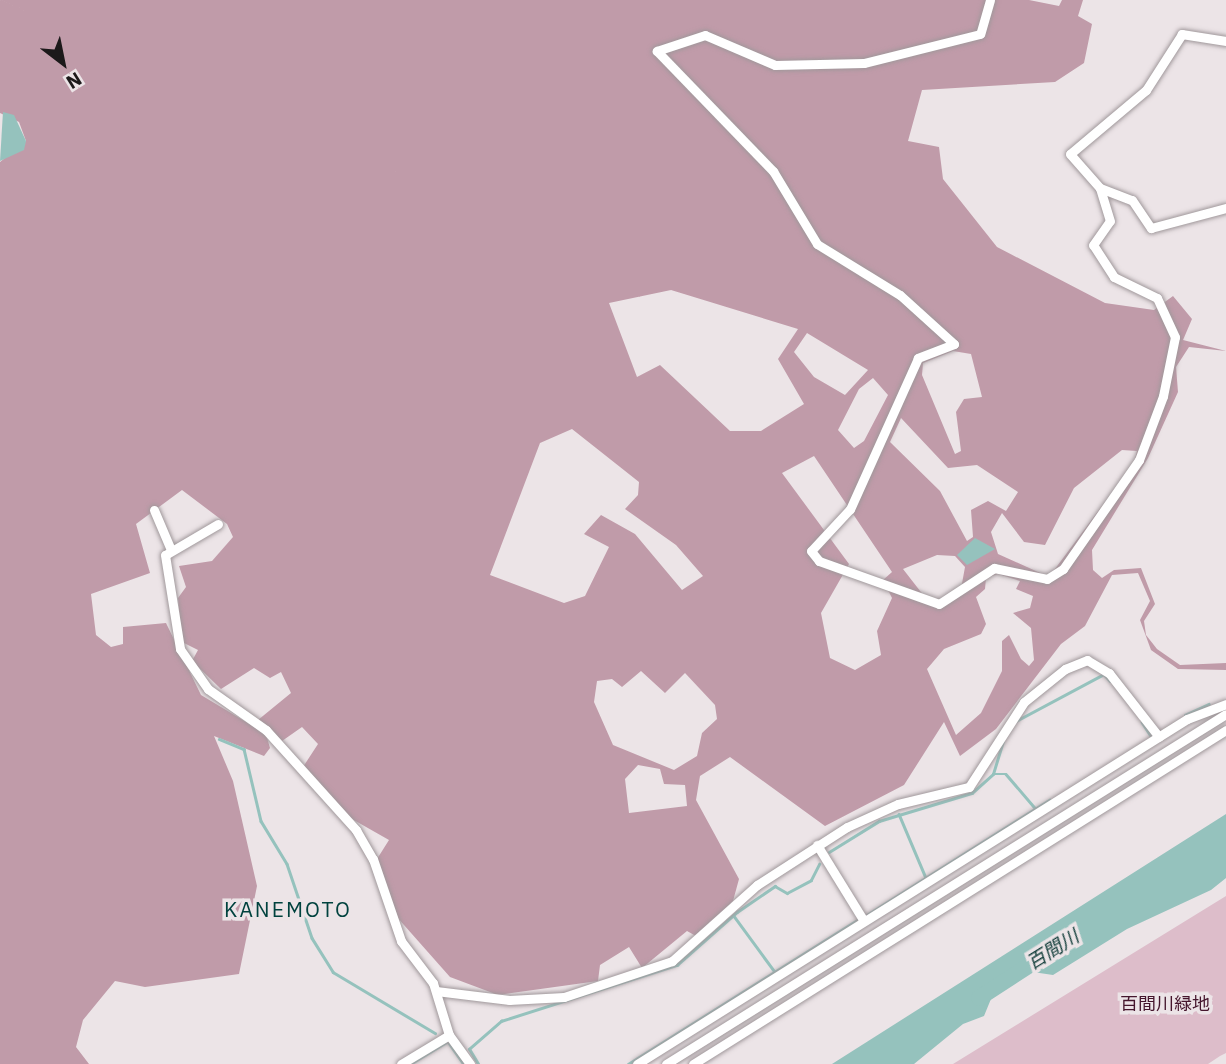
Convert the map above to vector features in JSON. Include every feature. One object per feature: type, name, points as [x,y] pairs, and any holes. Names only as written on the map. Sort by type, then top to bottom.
[{"type":"street","points":[[990,0],[980,34],[864,63],[775,65],[705,34],[657,51],[773,171],[817,244],[900,295],[954,344],[918,358],[850,509],[814,545],[819,561],[939,604],[994,568],[1047,579],[1062,569],[1139,460],[1163,396],[1175,337],[1157,298],[1114,277],[1093,245],[1110,221],[1100,188],[1070,154],[1146,90],[1182,34],[1226,41]]},
{"type":"street","points":[[1100,188],[1132,200],[1151,228],[1226,208]]},
{"type":"street","points":[[154,510],[171,550],[164,579],[186,661],[208,688],[266,730],[350,822],[373,859],[401,941],[436,991],[449,1035],[470,1064]]},
{"type":"street","points":[[171,550],[218,524]]},
{"type":"street","points":[[436,991],[540,1000],[662,965],[817,845],[898,804],[970,787],[1024,702],[1065,669],[1087,660],[1110,673],[1158,735]]},
{"type":"street","points":[[636,1064],[862,919],[1158,735],[1226,704]]},
{"type":"street","points":[[666,1064],[1226,714]]},
{"type":"street","points":[[693,1064],[1226,730]]},
{"type":"street","points":[[817,845],[862,919]]},
{"type":"street","points":[[401,1064],[449,1035]]},
{"type":"green space","name":"百間川緑地","points":[[1226,896],[1226,1053],[1208,1064],[953,1064]]},
{"type":"shaded area","points":[[0,0],[1029,0],[1059,6],[1062,0],[1083,0],[1078,16],[1092,24],[1084,63],[1055,82],[922,90],[908,141],[939,147],[943,179],[997,247],[1105,303],[1154,310],[1173,296],[1192,319],[1183,340],[1226,351],[1189,347],[1176,367],[1178,392],[1148,458],[1092,550],[1093,570],[1102,578],[1114,570],[1141,568],[1155,604],[1144,621],[1146,635],[1157,649],[1180,665],[1226,663],[1226,670],[1178,669],[1151,650],[1140,620],[1150,601],[1138,573],[1112,575],[1085,626],[1061,644],[996,729],[960,756],[944,722],[904,785],[825,826],[730,757],[700,776],[696,800],[739,879],[733,901],[696,936],[687,931],[642,968],[629,947],[600,965],[598,981],[498,995],[450,977],[396,916],[377,859],[389,840],[352,819],[303,767],[318,744],[302,727],[282,741],[258,720],[291,693],[281,672],[270,678],[254,668],[221,689],[192,661],[198,650],[182,642],[178,598],[186,587],[179,566],[212,561],[233,537],[227,524],[182,490],[136,524],[150,573],[91,594],[96,635],[111,647],[123,644],[123,627],[166,623],[201,695],[266,734],[270,748],[264,756],[214,736],[233,781],[257,886],[239,974],[145,987],[115,981],[83,1020],[76,1047],[89,1064],[0,1064],[0,162],[26,141],[19,122],[0,113]],"holes":[[[671,290],[798,329],[778,359],[804,404],[761,431],[730,431],[660,365],[637,377],[609,303]],[[807,333],[868,370],[845,395],[814,377],[794,352]],[[953,351],[971,354],[982,397],[964,399],[956,412],[961,451],[955,454],[922,375],[923,363]],[[873,378],[888,395],[864,441],[854,448],[838,430],[859,389]],[[901,418],[948,468],[977,465],[1018,492],[1006,511],[988,501],[971,510],[973,537],[967,541],[940,491],[890,442]],[[572,429],[639,482],[638,495],[625,509],[676,545],[703,576],[682,590],[635,534],[601,515],[584,534],[609,547],[585,596],[564,603],[490,575],[540,443]],[[1122,450],[1137,451],[1134,463],[1049,577],[998,554],[991,532],[1002,513],[1024,542],[1045,545],[1074,488]],[[814,456],[892,572],[883,580],[892,598],[877,631],[881,655],[855,670],[830,658],[821,613],[849,564],[782,473]],[[937,555],[955,556],[965,567],[961,589],[944,600],[924,596],[903,569]],[[998,574],[1020,581],[1016,589],[1033,596],[1030,608],[1013,613],[1031,628],[1034,660],[1029,666],[1021,659],[1009,635],[1002,641],[1002,671],[981,713],[956,735],[927,669],[944,649],[981,634],[986,624],[976,597],[985,589],[986,578]],[[641,671],[665,693],[685,673],[715,705],[717,719],[702,733],[697,756],[674,770],[613,745],[594,702],[597,681],[612,679],[622,687]],[[638,765],[660,769],[664,784],[685,785],[687,806],[629,813],[625,779]]]},
{"type":"water","points":[[3,112],[14,115],[26,141],[24,150],[0,161]]},
{"type":"water","points":[[975,538],[995,549],[967,565],[957,555]]},
{"type":"water","points":[[1226,814],[1226,878],[1211,890],[1127,929],[1053,975],[1012,969],[1000,977],[984,1016],[963,1024],[914,1064],[832,1064]]},
{"type":"waterway","points":[[1016,721],[1104,674],[1110,681]]},
{"type":"waterway","points":[[1185,715],[1209,704]]},
{"type":"waterway","points":[[1142,722],[1151,736]]},
{"type":"waterway","points":[[219,739],[244,749],[261,821],[287,864],[312,938],[333,972],[435,1033]]},
{"type":"waterway","points":[[829,852],[879,821],[972,793],[993,774],[1003,741]]},
{"type":"waterway","points":[[993,774],[1006,774],[1035,808]]},
{"type":"waterway","points":[[865,916],[1049,800]]},
{"type":"waterway","points":[[899,814],[926,878]]},
{"type":"waterway","points":[[478,1064],[469,1049],[501,1021],[677,965],[737,912],[775,886],[787,893],[811,880],[819,864]]},
{"type":"waterway","points":[[734,916],[775,972]]},
{"type":"waterway","points":[[628,1064],[859,919]]},
{"type":"waterway","name":"百間川","points":[[979,998],[1039,959]]},
{"type":"waterway","points":[[447,1040],[464,1064]]},
{"type":"waterway","points":[[410,1064],[448,1041]]},
{"type":"district","name":"KANEMOTO","points":[[288,909]]}]
